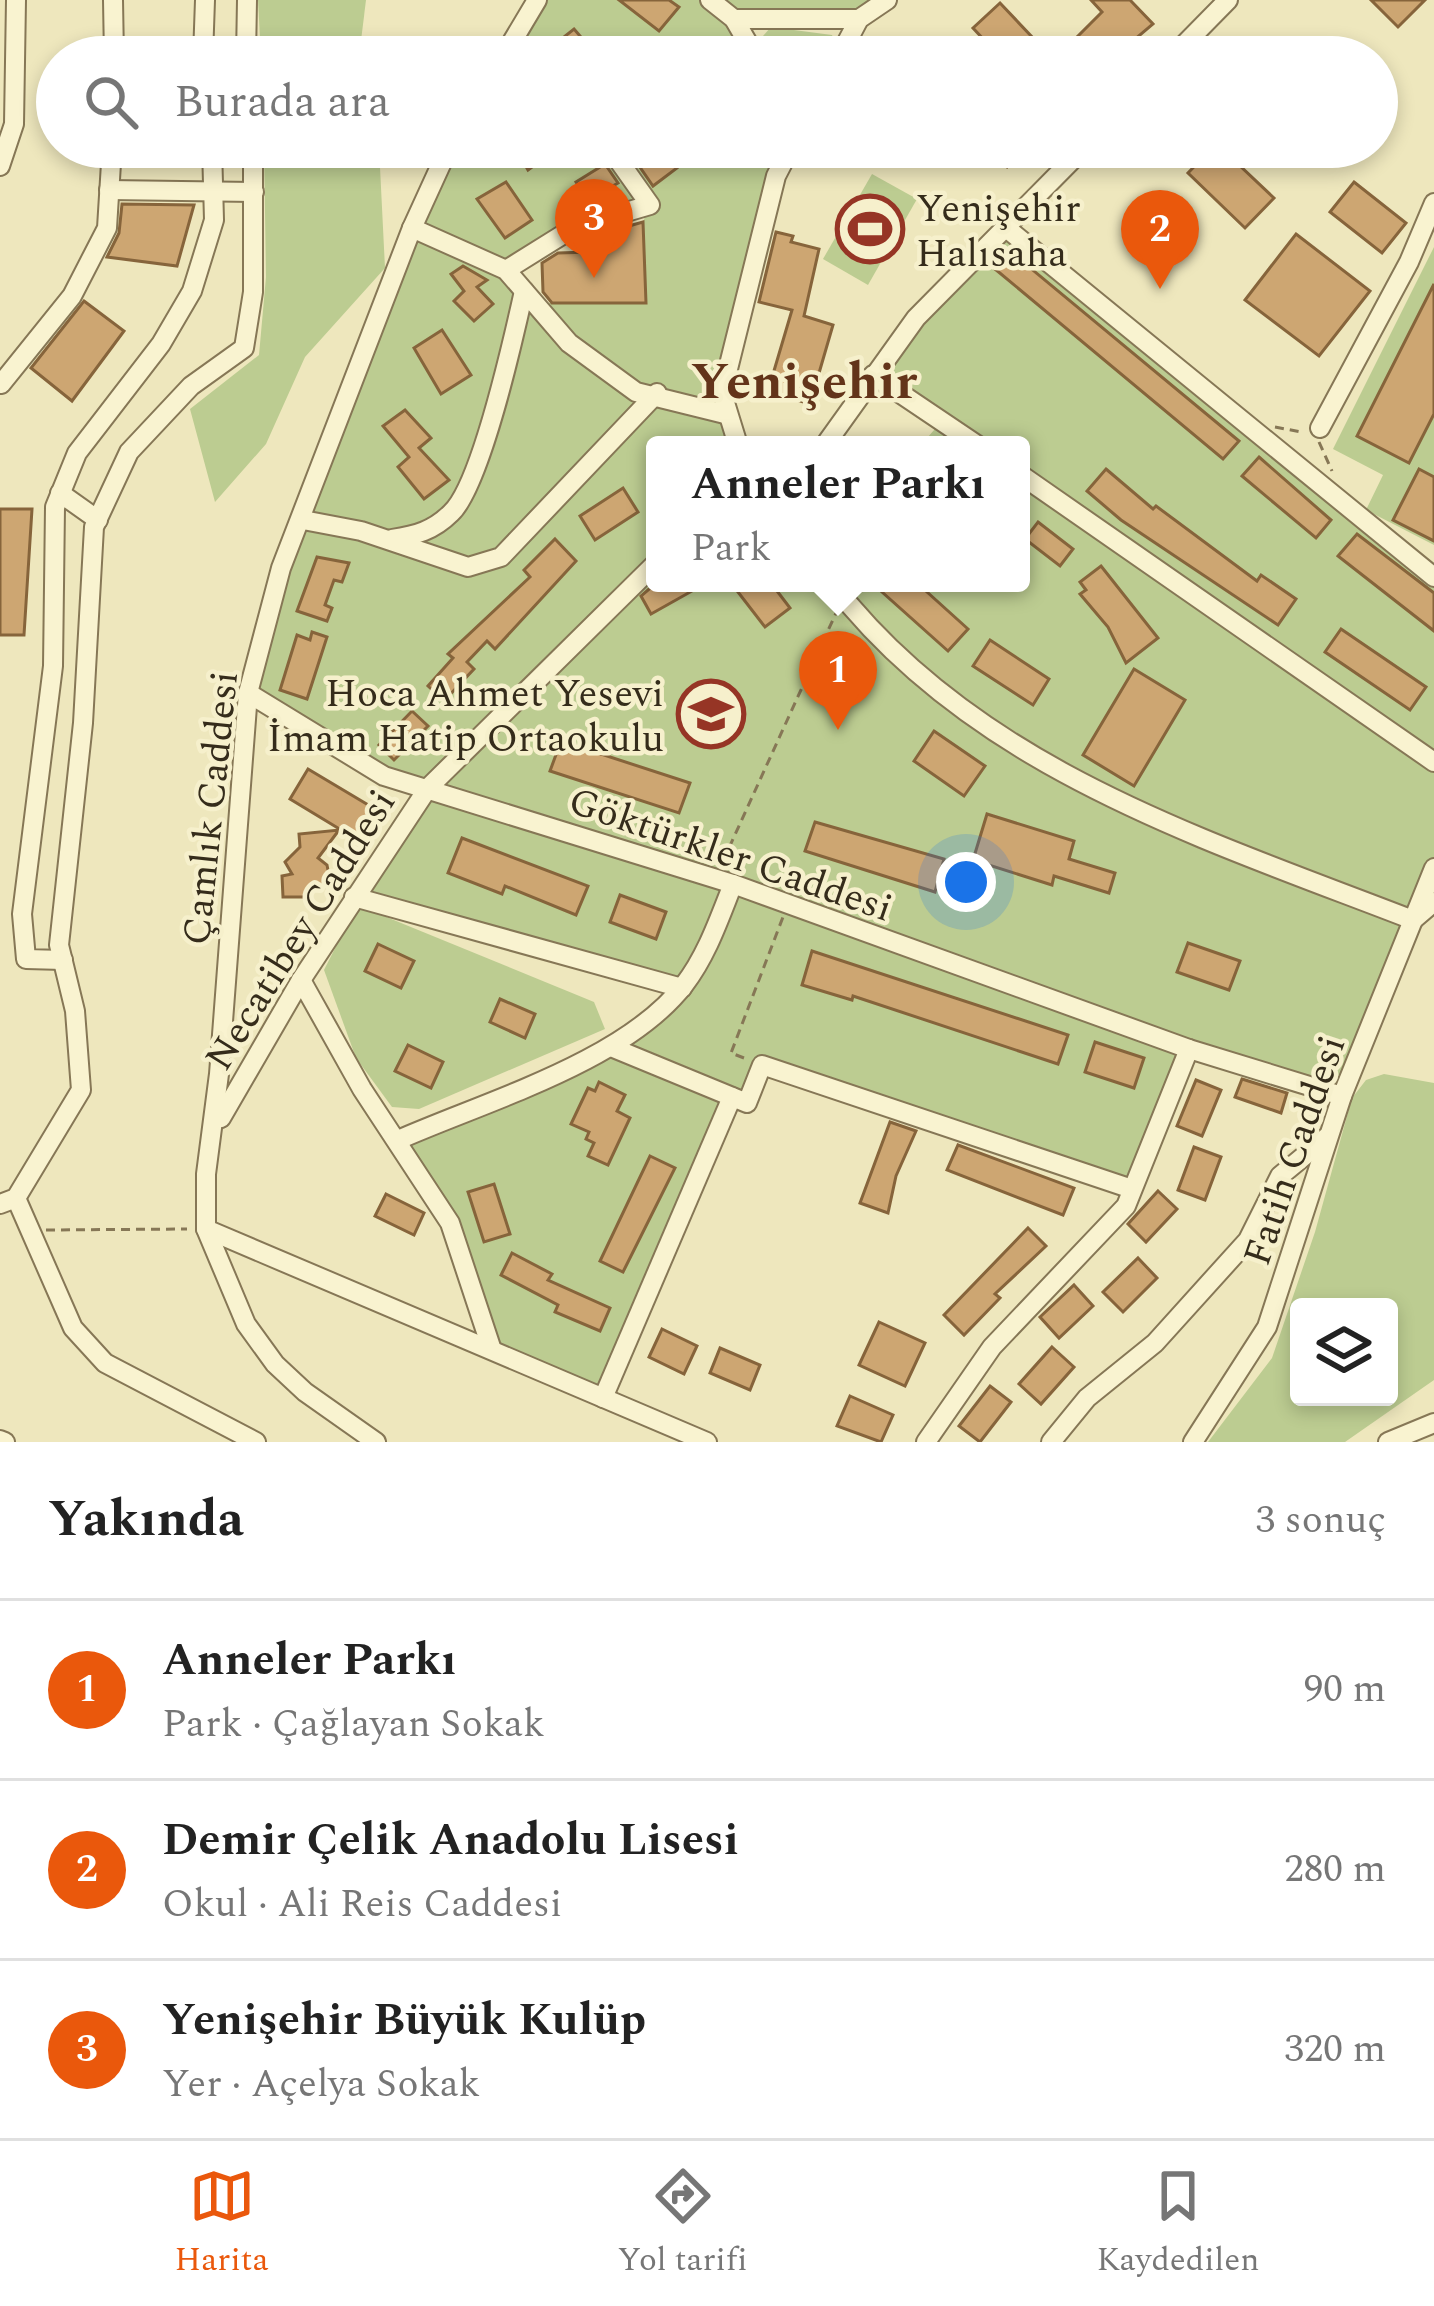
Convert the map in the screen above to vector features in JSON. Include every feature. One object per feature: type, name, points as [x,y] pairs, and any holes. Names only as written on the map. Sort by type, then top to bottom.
[{"type":"street","points":[[0,166],[14,124],[7,83],[16,0]]},
{"type":"street","points":[[113,0],[114,36]]},
{"type":"street","points":[[204,36],[205,0]]},
{"type":"street","points":[[247,36],[248,0]]},
{"type":"street","points":[[520,36],[537,0]]},
{"type":"street","points":[[710,0],[734,19],[744,36]]},
{"type":"street","points":[[850,36],[859,19],[886,0]]},
{"type":"street","points":[[1193,36],[1228,0]]},
{"type":"street","points":[[734,19],[859,19]]},
{"type":"street","points":[[1,385],[72,296],[107,227],[111,168]]},
{"type":"street","points":[[63,960],[26,959],[22,914],[47,743],[55,506],[77,453],[161,344],[192,291],[214,220],[213,168]]},
{"type":"street","points":[[253,168],[253,292],[244,348],[191,386],[129,452],[98,520],[59,945],[75,1011],[81,1090],[8,1201],[33,1230],[44,1272],[73,1328],[105,1363],[256,1442]]},
{"type":"street","name":"Çamlık Caddesi","points":[[376,1442],[348,1426],[274,1364],[237,1307],[206,1229],[206,1174],[214,1134],[248,693],[281,568],[439,168]]},
{"type":"street","points":[[506,270],[575,227],[650,205],[624,168]]},
{"type":"street","points":[[734,436],[722,393],[776,168]]},
{"type":"street","points":[[776,176],[780,168]]},
{"type":"street","points":[[831,436],[916,318],[1064,168]]},
{"type":"street","points":[[110,190],[254,192]]},
{"type":"street","points":[[1320,428],[1409,262],[1434,202]]},
{"type":"street","points":[[1005,227],[1434,577]]},
{"type":"street","points":[[412,228],[506,270],[569,343],[636,392],[657,393],[725,414]]},
{"type":"street","points":[[303,520],[392,539],[426,532],[455,510],[509,359],[524,291]]},
{"type":"street","points":[[873,375],[963,436]]},
{"type":"street","points":[[361,531],[467,567],[501,557],[657,393]]},
{"type":"street","points":[[1030,481],[1434,762]]},
{"type":"street","points":[[60,493],[98,520]]},
{"type":"street","name":"Necatibey Caddesi","points":[[214,1134],[236,1085],[428,788],[646,573]]},
{"type":"street","points":[[839,592],[874,638],[947,700],[1035,760],[1178,829],[1414,920],[1434,902]]},
{"type":"street","name":"Göktürkler Caddesi","points":[[248,693],[384,776],[724,882],[1189,1049],[1342,1096]]},
{"type":"street","name":"Fatih Caddesi","points":[[1193,1442],[1267,1328],[1342,1096],[1434,868]]},
{"type":"street","points":[[398,1140],[611,1046],[682,988],[704,954],[724,882]]},
{"type":"street","points":[[354,897],[682,988]]},
{"type":"street","points":[[301,980],[362,1089],[450,1223],[491,1347]]},
{"type":"street","points":[[611,1046],[747,1103],[763,1065],[1132,1189]]},
{"type":"street","points":[[926,1442],[992,1347],[1126,1206],[1189,1049]]},
{"type":"street","points":[[603,1398],[732,1097]]},
{"type":"street","points":[[1052,1442],[1088,1398],[1155,1343],[1248,1240],[1280,1176],[1330,1135]]},
{"type":"street","points":[[206,1229],[706,1442]]},
{"type":"street","points":[[1388,1442],[1434,1423]]},
{"type":"path","points":[[1250,428],[1320,428],[1322,454],[1334,480],[1330,494]]},
{"type":"path","points":[[724,882],[836,592]]},
{"type":"path","points":[[763,1065],[731,1053],[788,905]]},
{"type":"path","points":[[33,1230],[206,1229]]},
{"type":"green space","points":[[258,0],[366,0],[362,36],[260,36]]},
{"type":"green space","points":[[537,0],[887,0],[859,19],[735,19],[744,36],[516,36]]},
{"type":"green space","points":[[771,27],[832,36],[763,36]]},
{"type":"green space","points":[[264,168],[380,168],[385,268],[305,357],[266,444],[215,502],[190,409],[259,355],[266,277]]},
{"type":"green space","points":[[441,168],[776,168],[722,393],[735,436],[646,436],[646,592],[1030,592],[1030,436],[929,436],[941,422],[873,375],[1005,227],[1434,577],[1434,868],[1342,1096],[1189,1049],[1132,1189],[762,1066],[747,1103],[733,1097],[603,1398],[491,1347],[450,1223],[398,1140],[611,1047],[681,989],[354,897],[427,788],[384,776],[248,693],[281,568]],"holes":[[[649,206],[643,222],[646,302],[543,303],[507,270],[575,227]]]},
{"type":"green space","name":"Yenişehir Halısaha","points":[[872,174],[917,199],[868,285],[823,259]]},
{"type":"green space","points":[[1434,247],[1434,545],[1366,510],[1383,475],[1333,449]]},
{"type":"green space","points":[[357,905],[594,1002],[605,1029],[419,1109],[392,1107],[356,1058],[324,970]]},
{"type":"green space","points":[[1384,1074],[1434,1083],[1434,1380],[1398,1405],[1398,1298],[1292,1298],[1352,1098],[1366,1080]]},
{"type":"green space","points":[[1290,1305],[1290,1406],[1397,1406],[1345,1442],[1208,1442],[1272,1358]]},
{"type":"building","points":[[619,0],[669,0],[679,7],[659,31]]},
{"type":"building","points":[[1091,0],[1130,0],[1153,24],[1139,36],[1078,36],[1102,12]]},
{"type":"building","points":[[1371,0],[1425,0],[1398,27]]},
{"type":"building","points":[[1000,3],[1031,36],[980,36],[973,28]]},
{"type":"building","points":[[599,168],[608,168],[618,183],[611,187],[616,195],[593,208],[576,182]]},
{"type":"building","points":[[641,168],[677,168],[653,186]]},
{"type":"building","points":[[1193,168],[1242,168],[1274,198],[1245,228],[1188,173]]},
{"type":"building","points":[[506,182],[532,220],[505,238],[477,199]]},
{"type":"building","points":[[1354,182],[1406,223],[1382,253],[1330,212]]},
{"type":"building","points":[[122,204],[194,205],[177,266],[107,257],[119,233]]},
{"type":"building","points":[[643,222],[646,303],[552,303],[543,292],[542,263],[558,253],[590,252],[590,237]]},
{"type":"building","points":[[776,232],[793,236],[791,242],[819,249],[804,316],[833,325],[810,404],[768,391],[792,310],[759,302]]},
{"type":"building","points":[[1296,234],[1370,291],[1319,356],[1245,300]]},
{"type":"building","points":[[1011,252],[1239,441],[1223,459],[995,269]]},
{"type":"building","points":[[463,266],[487,280],[477,287],[493,304],[474,321],[454,301],[464,291],[451,274]]},
{"type":"building","points":[[1434,284],[1434,414],[1409,463],[1357,436]]},
{"type":"building","points":[[84,301],[124,331],[72,401],[31,368]]},
{"type":"building","points":[[442,330],[471,375],[441,394],[414,348]]},
{"type":"building","points":[[405,410],[431,438],[419,448],[449,480],[424,499],[398,467],[409,457],[383,426]]},
{"type":"building","points":[[1259,457],[1331,520],[1316,538],[1242,476]]},
{"type":"building","points":[[1106,469],[1153,509],[1156,506],[1257,581],[1261,575],[1296,599],[1278,625],[1121,520],[1087,491]]},
{"type":"building","points":[[1419,469],[1434,477],[1434,541],[1393,520]]},
{"type":"building","points":[[623,488],[638,512],[595,540],[580,516]]},
{"type":"building","points":[[0,509],[32,509],[24,635],[0,635]]},
{"type":"building","points":[[1038,522],[1073,549],[1060,566],[1030,543],[1030,532]]},
{"type":"building","points":[[1357,534],[1434,593],[1434,631],[1338,556]]},
{"type":"building","points":[[555,539],[576,561],[495,649],[487,641],[467,662],[474,669],[444,701],[428,686],[453,658],[448,654],[530,577],[524,570]]},
{"type":"building","points":[[317,557],[349,563],[342,582],[334,580],[325,605],[332,608],[327,621],[297,611]]},
{"type":"building","points":[[1101,566],[1158,638],[1126,663],[1108,627],[1080,594],[1086,590],[1080,582]]},
{"type":"building","points":[[646,592],[690,592],[651,614],[641,596]]},
{"type":"building","points":[[738,592],[778,592],[790,608],[765,627]]},
{"type":"building","points":[[882,592],[927,592],[968,629],[948,651]]},
{"type":"building","points":[[1341,629],[1426,687],[1410,710],[1325,652]]},
{"type":"building","points":[[312,632],[327,637],[307,699],[280,690],[297,635],[310,640]]},
{"type":"building","points":[[990,640],[1049,679],[1033,705],[973,666]]},
{"type":"building","points":[[1134,669],[1185,700],[1134,786],[1083,755]]},
{"type":"building","points":[[412,711],[428,726],[394,760],[379,745]]},
{"type":"building","points":[[934,731],[985,766],[964,796],[914,761]]},
{"type":"building","points":[[561,741],[690,783],[679,813],[550,771]]},
{"type":"building","points":[[308,769],[375,809],[356,839],[290,799]]},
{"type":"building","points":[[987,814],[1074,841],[1069,859],[1115,873],[1109,893],[1054,876],[1052,885],[973,860]]},
{"type":"building","points":[[815,822],[944,859],[935,892],[805,851]]},
{"type":"building","points":[[339,830],[318,858],[327,865],[331,886],[312,890],[310,897],[283,897],[282,876],[292,874],[285,862],[300,847],[299,834]]},
{"type":"building","points":[[462,838],[588,886],[576,915],[505,886],[502,894],[448,873]]},
{"type":"building","points":[[620,895],[666,912],[656,939],[610,922]]},
{"type":"building","points":[[1188,943],[1240,961],[1229,990],[1177,972]]},
{"type":"building","points":[[378,944],[414,961],[401,988],[365,971]]},
{"type":"building","points":[[812,951],[1068,1035],[1058,1064],[853,996],[852,1000],[802,985]]},
{"type":"building","points":[[500,999],[535,1014],[525,1038],[490,1022]]},
{"type":"building","points":[[1095,1042],[1144,1058],[1134,1088],[1085,1072]]},
{"type":"building","points":[[408,1045],[443,1062],[431,1088],[395,1071]]},
{"type":"building","points":[[1242,1079],[1287,1093],[1281,1113],[1235,1097]]},
{"type":"building","points":[[1196,1080],[1221,1090],[1202,1136],[1177,1126]]},
{"type":"building","points":[[599,1082],[625,1095],[617,1111],[630,1118],[608,1165],[588,1156],[594,1143],[586,1139],[589,1132],[571,1124],[588,1088],[595,1091]]},
{"type":"building","points":[[890,1122],[916,1131],[896,1176],[888,1213],[860,1203]]},
{"type":"building","points":[[958,1145],[1074,1188],[1063,1215],[947,1170]]},
{"type":"building","points":[[1194,1147],[1221,1157],[1205,1200],[1178,1190]]},
{"type":"building","points":[[650,1156],[675,1168],[623,1272],[600,1261]]},
{"type":"building","points":[[494,1184],[510,1234],[484,1242],[468,1192]]},
{"type":"building","points":[[1158,1191],[1177,1209],[1146,1242],[1128,1224]]},
{"type":"building","points":[[386,1194],[424,1213],[414,1235],[375,1216]]},
{"type":"building","points":[[1028,1228],[1046,1246],[995,1294],[1000,1298],[964,1335],[944,1315]]},
{"type":"building","points":[[512,1253],[552,1274],[548,1280],[610,1308],[600,1331],[555,1312],[558,1305],[501,1275]]},
{"type":"building","points":[[1138,1258],[1157,1278],[1123,1312],[1103,1292]]},
{"type":"building","points":[[1074,1285],[1093,1306],[1059,1338],[1040,1317]]},
{"type":"building","points":[[879,1322],[925,1343],[905,1386],[859,1365]]},
{"type":"building","points":[[662,1329],[697,1346],[684,1374],[649,1357]]},
{"type":"building","points":[[1052,1347],[1074,1367],[1041,1404],[1019,1384]]},
{"type":"building","points":[[720,1348],[760,1365],[750,1390],[710,1373]]},
{"type":"building","points":[[990,1386],[1011,1402],[980,1442],[959,1426]]},
{"type":"building","points":[[850,1396],[893,1415],[881,1442],[837,1426]]},
{"type":"place","name":"Yenişehir Halısaha","points":[[870,229]]},
{"type":"place","name":"Yenişehir Büyük Kulüp","points":[[594,278]]},
{"type":"place","name":"Demir Çelik Anadolu Lisesi","points":[[1160,289]]},
{"type":"place","name":"Hoca Ahmet Yesevi İmam Hatip Ortaokulu","points":[[711,714]]},
{"type":"place","name":"Anneler Parkı","points":[[838,730]]},
{"type":"district","name":"Yenişehir","points":[[804,380]]}]
